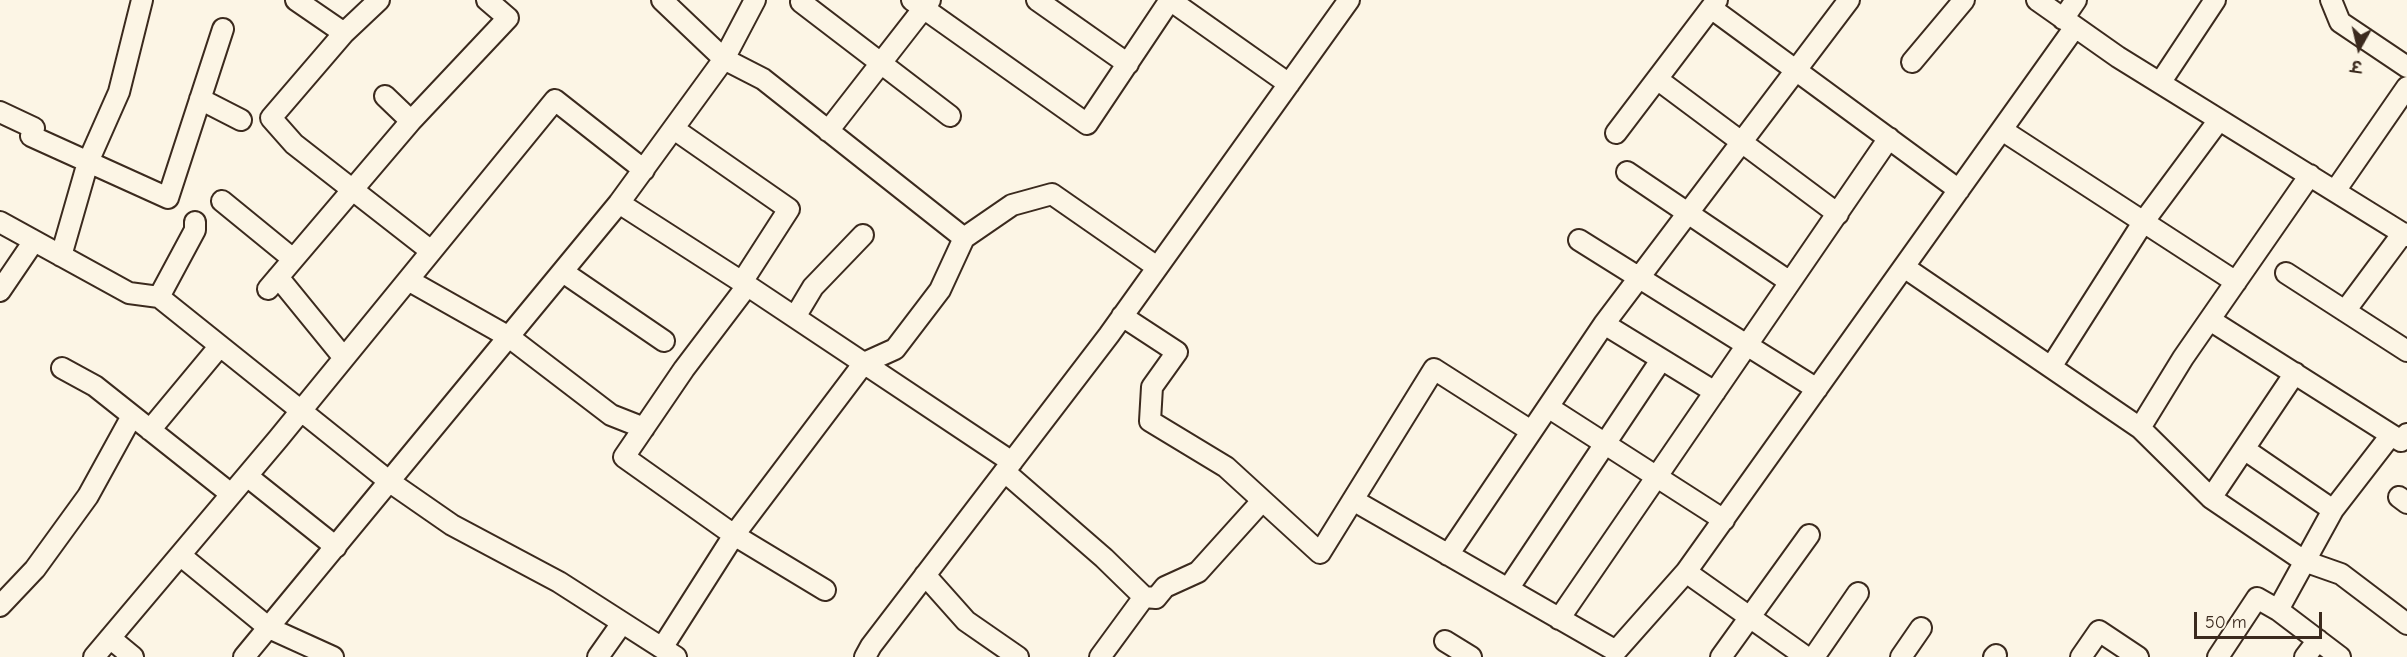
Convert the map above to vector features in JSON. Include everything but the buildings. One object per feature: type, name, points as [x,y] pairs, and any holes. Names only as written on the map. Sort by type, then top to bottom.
[{"type":"street","points":[[61,256],[88,162],[119,92],[142,0]]},
{"type":"street","points":[[296,0],[344,33]]},
{"type":"street","points":[[379,0],[344,33],[271,118],[294,144],[432,251]]},
{"type":"street","points":[[344,358],[273,283],[411,121],[508,18],[487,0]]},
{"type":"street","points":[[662,0],[724,59],[763,79],[964,238]]},
{"type":"street","points":[[244,657],[619,203],[724,59],[755,0]]},
{"type":"street","points":[[1037,0],[1128,64]]},
{"type":"street","points":[[828,131],[922,3],[1087,124],[1170,0],[1289,84]]},
{"type":"street","points":[[866,657],[925,575],[1122,316],[1348,0]]},
{"type":"street","points":[[1448,555],[1604,324],[1849,0]]},
{"type":"street","points":[[1912,62],[1964,0]]},
{"type":"street","points":[[2037,0],[2160,83],[2405,235],[2345,311]]},
{"type":"street","points":[[1353,500],[1616,651],[1686,572],[2002,130],[2069,23],[2076,0]]},
{"type":"street","points":[[2160,83],[2215,0]]},
{"type":"street","points":[[2331,0],[2340,21],[2407,67]]},
{"type":"street","points":[[801,2],[950,116]]},
{"type":"street","points":[[1616,133],[1714,4],[1796,70],[1959,190]]},
{"type":"street","points":[[0,112],[34,128],[31,136],[168,198],[223,29]]},
{"type":"street","points":[[1657,79],[1838,213]]},
{"type":"street","points":[[2335,191],[2407,87]]},
{"type":"street","points":[[385,96],[411,121]]},
{"type":"street","points":[[200,99],[241,120]]},
{"type":"street","points":[[94,657],[300,412],[555,100],[644,170]]},
{"type":"street","points":[[2051,366],[2144,221],[2219,120]]},
{"type":"street","points":[[674,129],[789,209],[745,284],[624,457],[734,535],[825,590]]},
{"type":"street","points":[[2002,130],[2236,282]]},
{"type":"street","points":[[1559,619],[1889,138]]},
{"type":"street","points":[[1627,172],[1790,282]]},
{"type":"street","points":[[2139,428],[2310,175]]},
{"type":"street","points":[[0,222],[129,293],[159,297],[390,482],[452,525],[559,582],[669,652],[734,535],[864,363],[895,349],[940,290],[964,238],[1012,205],[1052,194],[1157,267]]},
{"type":"street","points":[[222,201],[293,259]]},
{"type":"street","points":[[619,203],[795,317],[813,287],[863,235]]},
{"type":"street","points":[[159,297],[195,230],[195,222]]},
{"type":"street","points":[[1579,240],[1817,389]]},
{"type":"street","points":[[0,291],[34,241]]},
{"type":"street","points":[[1904,267],[2139,428],[2211,498],[2304,561],[2341,574],[2407,624]]},
{"type":"street","points":[[563,272],[664,341]]},
{"type":"street","points":[[2286,273],[2407,351]]},
{"type":"street","points":[[408,280],[509,337],[610,415],[644,428]]},
{"type":"street","points":[[789,313],[864,363],[1008,467],[1144,597],[1156,598],[1165,587],[1198,572],[1262,501]]},
{"type":"street","points":[[1122,316],[1177,352],[1152,387],[1150,421],[1226,467],[1320,554],[1434,369],[1532,431]]},
{"type":"street","points":[[2210,320],[2295,374],[2399,435],[2333,510],[2278,610]]},
{"type":"street","points":[[1604,324],[1715,392]]},
{"type":"street","points":[[150,430],[219,347]]},
{"type":"street","points":[[1508,589],[1661,360]]},
{"type":"street","points":[[62,368],[95,386],[231,494]]},
{"type":"street","points":[[2211,498],[2295,374]]},
{"type":"street","points":[[1548,407],[1724,520]]},
{"type":"street","points":[[0,606],[35,569],[88,496],[132,416]]},
{"type":"street","points":[[2244,449],[2333,510]]},
{"type":"street","points":[[247,476],[336,547]]},
{"type":"street","points":[[1720,657],[1809,535]]},
{"type":"street","points":[[180,555],[269,628],[333,657]]},
{"type":"street","points":[[1686,572],[1806,657]]},
{"type":"street","points":[[925,575],[966,621],[1018,657]]},
{"type":"street","points":[[1814,657],[1858,593]]},
{"type":"street","points":[[1100,657],[1144,597]]},
{"type":"street","points":[[2218,657],[2257,598],[2278,610],[2340,657]]},
{"type":"street","points":[[598,657],[622,623]]},
{"type":"street","points":[[1901,657],[1921,628]]},
{"type":"street","points":[[2081,657],[2099,631],[2138,657]]},
{"type":"street","points":[[110,638],[134,657]]},
{"type":"street","points":[[1445,640],[1471,657]]},
{"type":"street","points":[[2305,657],[2318,640]]}]
